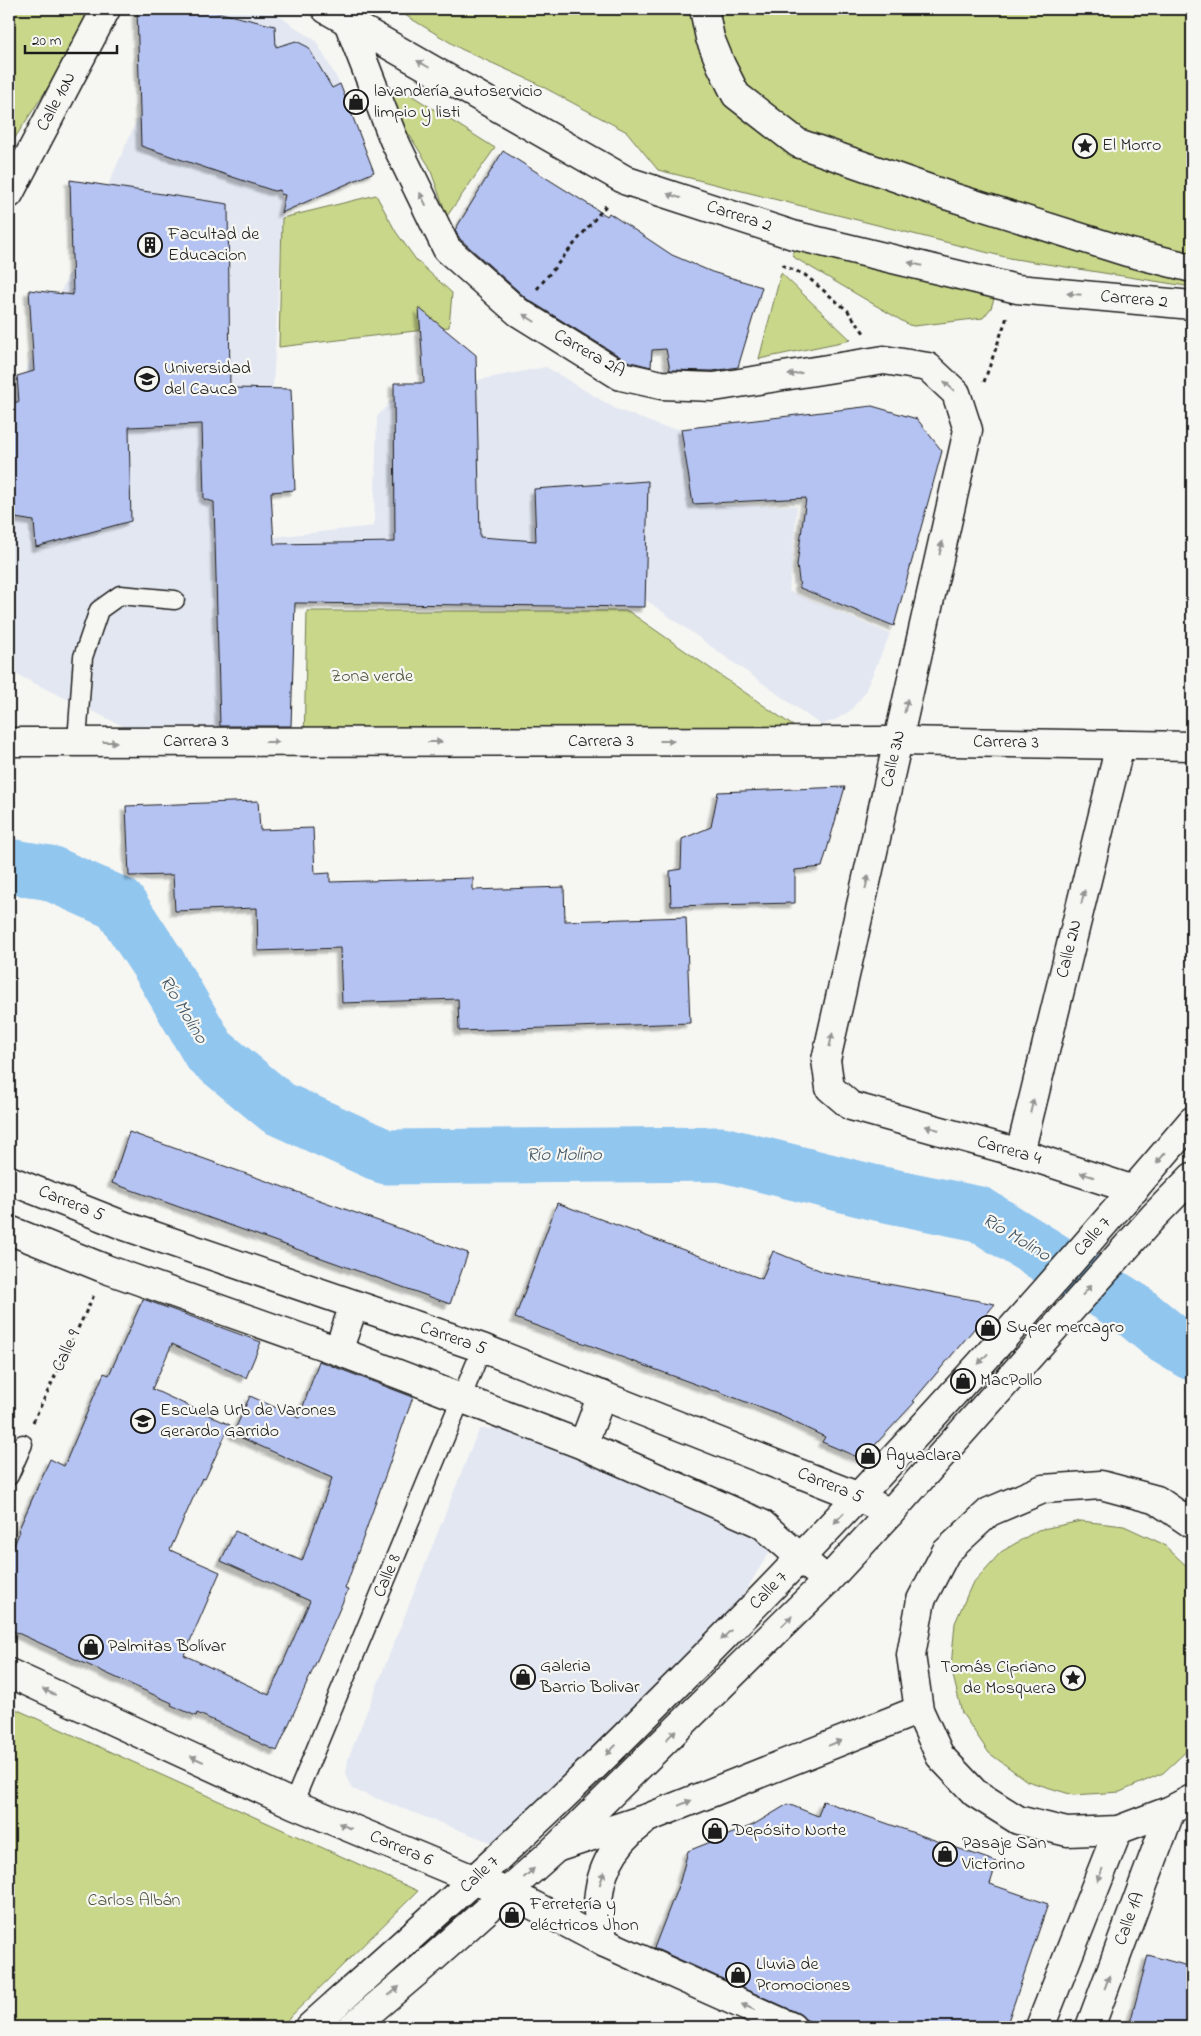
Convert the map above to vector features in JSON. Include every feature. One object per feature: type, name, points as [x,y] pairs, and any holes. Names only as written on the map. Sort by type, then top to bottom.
[{"type":"street","name":"Calle 10N","points":[[9,194],[106,9]]},
{"type":"street","points":[[704,9],[710,38],[720,65],[736,95],[798,143],[949,196],[1127,252],[1192,268]]},
{"type":"street","name":"Carrera 2","points":[[342,13],[626,181],[793,235],[1017,289],[1192,305]]},
{"type":"street","name":"Carrera 2A","points":[[342,13],[394,140],[447,249],[518,312],[621,376],[661,385],[714,387],[884,360],[928,367],[956,393],[968,430]]},
{"type":"street","name":"Calle 3N","points":[[830,1088],[826,1060],[968,430]]},
{"type":"street","name":"Carrera 3","points":[[9,742],[898,741],[1192,746]]},
{"type":"street","name":"Calle 2N","points":[[1020,1153],[1120,745]]},
{"type":"street","name":"Carrera 4","points":[[830,1088],[851,1106],[1020,1153],[1129,1196],[1172,1208]]},
{"type":"street","name":"Calle 7","points":[[310,2027],[475,1880],[640,1721],[802,1557],[1028,1310],[1129,1196],[1192,1121]]},
{"type":"street","name":"Calle 7","points":[[355,2025],[556,1848],[827,1581],[890,1513],[1055,1326],[1172,1208],[1192,1177]]},
{"type":"street","name":"Carrera 5","points":[[9,1180],[125,1226],[482,1348],[858,1497],[890,1513]]},
{"type":"street","points":[[9,1230],[106,1269],[338,1351],[583,1445],[762,1524],[802,1557],[827,1581]]},
{"type":"street","points":[[338,1351],[354,1305]]},
{"type":"street","points":[[583,1445],[602,1395]]},
{"type":"street","points":[[1182,1804],[1118,1830],[1067,1832],[1018,1820],[974,1793],[940,1756],[919,1710],[910,1655],[920,1600],[946,1552],[989,1512],[1043,1489],[1101,1485],[1157,1500],[1192,1524]]},
{"type":"street","name":"Carrera 6","points":[[9,1673],[293,1804],[508,1892],[604,1943],[792,2027]]},
{"type":"street","points":[[556,1848],[650,1817],[919,1710]]},
{"type":"street","name":"Calle 1A","points":[[1090,2027],[1182,1804]]},
{"type":"street","points":[[604,1943],[598,1914],[599,1885],[609,1858],[627,1834],[650,1817]]},
{"type":"street","points":[[1040,2027],[1118,1830]]},
{"type":"lane","points":[[76,742],[83,658],[100,610],[120,594],[175,600]]},
{"type":"lane","name":"Calle 8","points":[[293,1804],[482,1348]]},
{"type":"lane","points":[[9,1476],[23,1444]]},
{"type":"path","points":[[518,312],[626,181]]},
{"type":"path","points":[[780,264],[806,275],[848,311],[884,360]]},
{"type":"path","points":[[984,383],[1017,289]]},
{"type":"path","name":"Calle 9","points":[[23,1444],[106,1269]]},
{"type":"shaded area","name":"Universidad del Cauca","points":[[186,9],[257,9],[276,14],[316,41],[340,84],[255,123],[283,200],[265,538],[374,526],[377,417],[395,396],[546,367],[616,409],[663,427],[681,429],[693,504],[797,506],[789,591],[890,634],[864,694],[850,711],[835,720],[821,725],[635,592],[290,594],[284,728],[125,727],[9,671],[9,409]]},
{"type":"shaded area","name":"Galeria Barrio Bolivar","points":[[504,1428],[725,1518],[758,1534],[771,1549],[743,1595],[523,1828],[498,1845],[352,1789],[346,1776],[348,1759],[472,1446],[480,1429]]},
{"type":"green space","points":[[9,9],[94,9],[52,81],[9,147]]},
{"type":"green space","points":[[395,9],[1192,9],[1192,287],[1009,258],[658,170],[627,132],[532,81],[461,49]]},
{"type":"green space","points":[[395,85],[495,148],[447,216],[429,166],[391,106]]},
{"type":"green space","points":[[376,195],[396,232],[417,261],[452,293],[449,327],[279,347],[282,218]]},
{"type":"green space","points":[[795,251],[999,283],[991,308],[983,318],[914,326],[909,325],[795,258],[792,253]]},
{"type":"green space","points":[[781,273],[851,340],[759,359]]},
{"type":"green space","name":"Zona verde","points":[[307,611],[628,611],[796,728],[304,744]]},
{"type":"green space","points":[[1081,1521],[1124,1526],[1163,1544],[1192,1571],[1192,1746],[1163,1773],[1120,1792],[1073,1795],[1027,1781],[989,1753],[962,1713],[951,1667],[955,1623],[972,1584],[1001,1552],[1038,1530]]},
{"type":"green space","name":"Carlos Albán","points":[[9,1706],[418,1891],[280,2027],[9,2027]]},
{"type":"building","points":[[137,9],[204,9],[275,26],[276,47],[296,41],[308,47],[332,88],[340,84],[374,172],[281,213],[285,195],[281,194],[280,190],[274,191],[141,146]]},
{"type":"building","points":[[503,151],[607,216],[609,213],[672,255],[712,272],[762,287],[738,367],[713,371],[670,370],[666,349],[652,350],[651,367],[627,361],[527,299],[460,239],[455,230]]},
{"type":"building","points":[[70,180],[228,204],[230,388],[291,389],[295,490],[271,492],[274,544],[395,542],[394,383],[424,383],[419,308],[476,355],[480,537],[536,541],[534,489],[648,481],[645,607],[295,603],[291,726],[220,726],[214,502],[204,499],[202,424],[129,427],[131,521],[36,547],[34,521],[9,517],[9,402],[19,402],[17,376],[34,371],[29,290],[73,295]]},
{"type":"building","points":[[872,406],[917,419],[942,451],[894,626],[800,588],[797,565],[806,498],[693,504],[681,429]]},
{"type":"building","points":[[845,787],[822,867],[795,870],[795,903],[671,906],[670,871],[681,869],[682,839],[711,827],[718,792]]},
{"type":"building","points":[[258,801],[260,830],[313,828],[315,874],[330,873],[330,882],[473,878],[473,890],[564,887],[565,921],[686,917],[690,1023],[459,1031],[458,999],[342,1003],[340,948],[258,951],[257,908],[175,911],[173,875],[129,876],[126,806]]},
{"type":"building","points":[[129,1132],[468,1253],[450,1304],[112,1183]]},
{"type":"building","points":[[557,1203],[762,1279],[773,1251],[824,1272],[995,1304],[913,1401],[915,1402],[862,1459],[822,1442],[825,1437],[779,1415],[515,1318]]},
{"type":"building","points":[[143,1299],[261,1342],[246,1378],[172,1344],[152,1389],[230,1425],[205,1479],[202,1478],[170,1550],[220,1572],[184,1655],[269,1695],[310,1601],[221,1561],[235,1531],[302,1561],[332,1478],[233,1434],[250,1396],[299,1418],[319,1361],[413,1397],[345,1589],[348,1590],[277,1751],[197,1713],[196,1716],[171,1705],[172,1703],[9,1629],[9,1557],[20,1531],[18,1531],[50,1459],[64,1466],[104,1373],[109,1375]]},
{"type":"building","points":[[823,1801],[997,1862],[990,1884],[1048,1904],[1006,2027],[824,2027],[805,2019],[798,2013],[654,1948],[680,1881],[688,1851],[753,1825],[788,1804],[818,1816]]},
{"type":"building","points":[[1148,1955],[1192,1967],[1192,2027],[1129,2027]]},
{"type":"waterway","name":"Río Molino","points":[[9,866],[50,873],[119,904],[159,965],[209,1051],[278,1108],[386,1157],[721,1154],[872,1192],[979,1214],[1132,1309],[1167,1338],[1192,1353]]},
{"type":"place","name":"lavandería autoservicio limpio y listi","points":[[356,102]]},
{"type":"place","name":"El Morro","points":[[1085,146]]},
{"type":"place","name":"Facultad de Educacion","points":[[150,245]]},
{"type":"place","name":"Universidad del Cauca","points":[[147,379]]},
{"type":"place","name":"Super mercagro","points":[[988,1328]]},
{"type":"place","name":"MacPollo","points":[[963,1381]]},
{"type":"place","name":"Escuela Urb de Varones Gerardo Garrido","points":[[143,1421]]},
{"type":"place","name":"Aguaclara","points":[[868,1456]]},
{"type":"place","name":"Palmitas Bolívar","points":[[91,1647]]},
{"type":"place","name":"Galeria Barrio Bolivar","points":[[523,1677]]},
{"type":"place","name":"Tomás Cipriano de Mosquera","points":[[1073,1678]]},
{"type":"place","name":"Depósito Norte","points":[[715,1831]]},
{"type":"place","name":"Pasaje San Victorino","points":[[945,1854]]},
{"type":"place","name":"Ferretería y eléctricos Jhon","points":[[512,1915]]},
{"type":"place","name":"Lluvia de Promociones","points":[[738,1975]]}]
